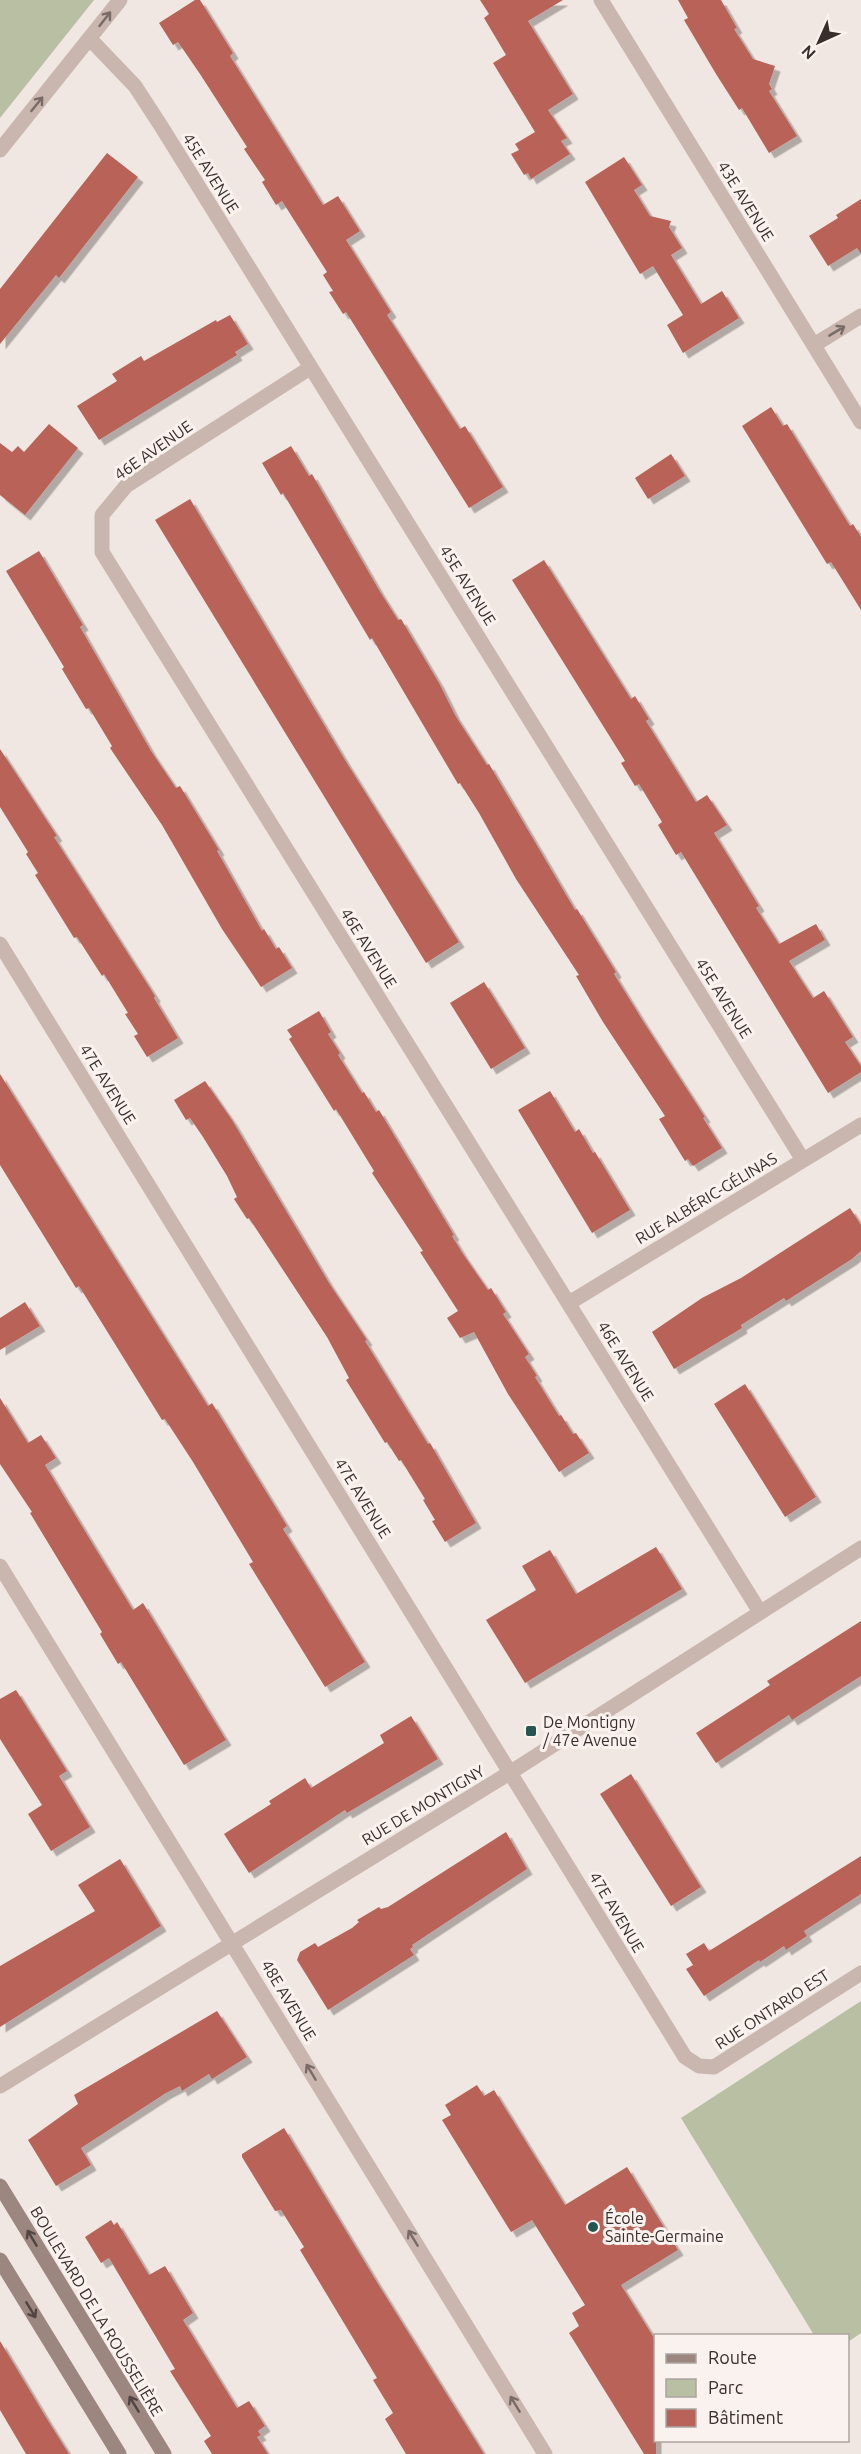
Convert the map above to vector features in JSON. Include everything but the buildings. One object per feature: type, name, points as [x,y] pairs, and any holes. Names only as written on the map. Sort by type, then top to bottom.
[{"type":"street","points":[[0,150],[120,0]]},
{"type":"street","name":"43E AVENUE","points":[[601,0],[861,422]]},
{"type":"street","name":"45E AVENUE","points":[[90,39],[114,62],[148,106],[803,1160]]},
{"type":"street","points":[[814,345],[861,316]]},
{"type":"street","name":"46E AVENUE","points":[[310,368],[126,486],[102,514],[102,552],[760,1612]]},
{"type":"street","name":"47E AVENUE","points":[[0,944],[511,1772],[675,2043],[686,2057],[699,2066]]},
{"type":"street","name":"RUE ALBÉRIC-GÉLINAS","points":[[569,1303],[861,1125]]},
{"type":"street","name":"RUE DE MONTIGNY","points":[[0,2086],[511,1772],[861,1548]]},
{"type":"street","name":"48E AVENUE","points":[[0,1566],[546,2454]]},
{"type":"street","name":"RUE ONTARIO EST","points":[[699,2066],[714,2067],[730,2059],[861,1973]]},
{"type":"street","name":"BOULEVARD DE LA ROUSSELIÈRE","points":[[0,2186],[164,2454]]},
{"type":"street","points":[[0,2260],[119,2454]]},
{"type":"green space","points":[[0,0],[94,0],[0,118]]},
{"type":"green space","points":[[861,2001],[861,2333],[849,2341],[849,2334],[813,2334],[681,2118]]},
{"type":"place","name":"De Montigny / 47e Avenue","points":[[531,1731]]},
{"type":"place","name":"École Sainte-Germaine","points":[[593,2227]]}]
